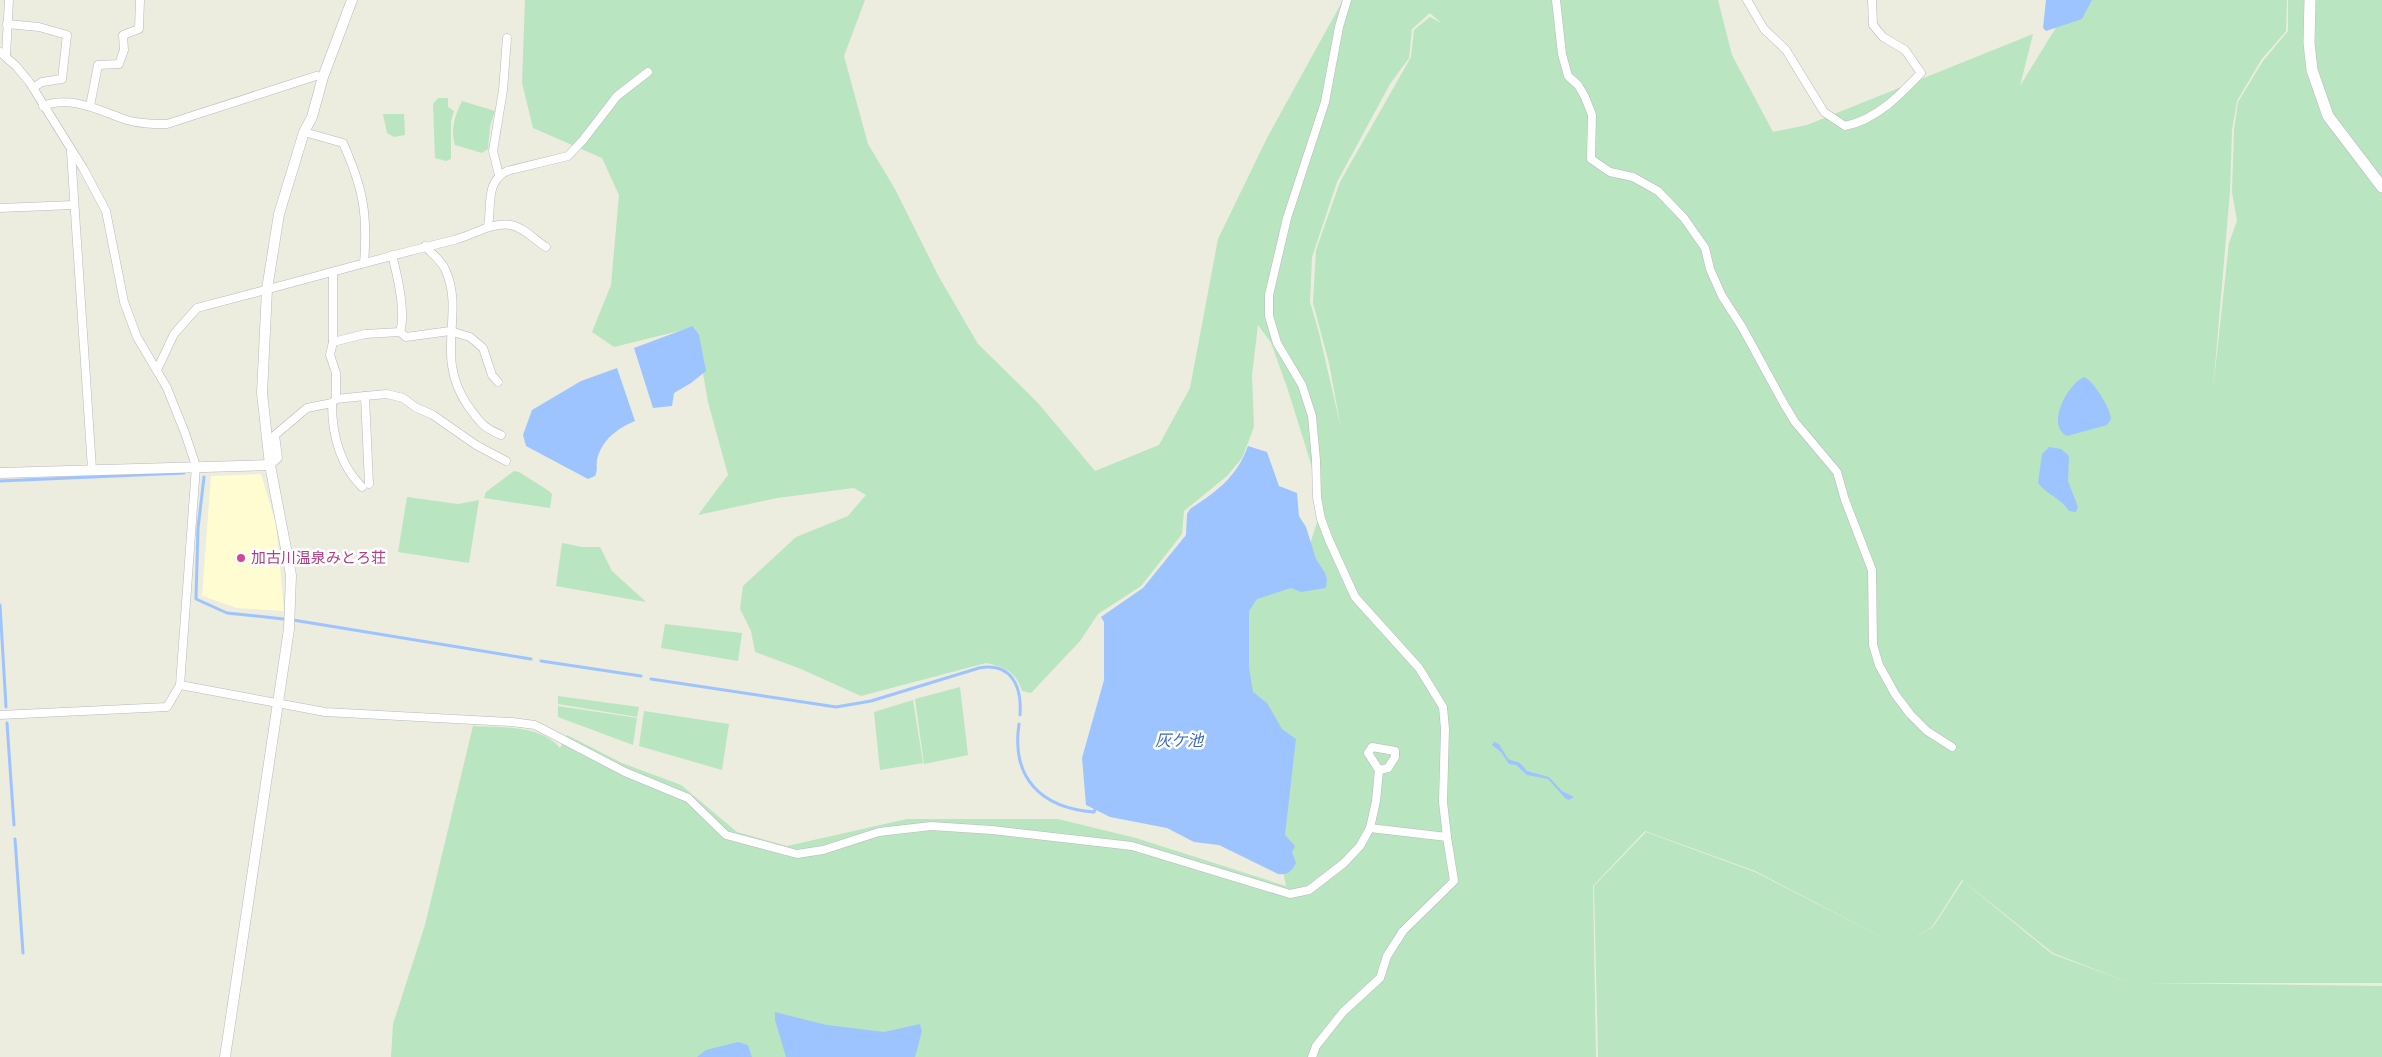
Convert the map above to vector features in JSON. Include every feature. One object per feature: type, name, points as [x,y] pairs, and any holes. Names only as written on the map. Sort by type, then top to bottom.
[{"type":"main road","points":[[2310,0],[2309,43],[2312,70],[2328,116],[2382,187]]},
{"type":"street","points":[[0,715],[168,706],[180,685],[196,466],[185,433],[157,370],[137,337],[124,302],[106,211],[83,168],[33,88],[3,54],[8,24],[9,0]]},
{"type":"street","points":[[90,106],[98,65],[119,64],[124,50],[123,35],[139,29],[140,0]]},
{"type":"street","points":[[225,1057],[289,629],[291,575],[270,465],[262,393],[267,289],[279,214],[304,132],[312,117],[323,77],[352,0]]},
{"type":"street","points":[[1312,1057],[1316,1046],[1343,1012],[1380,978],[1387,956],[1403,931],[1454,881],[1443,802],[1445,729],[1443,707],[1419,668],[1355,597],[1329,540],[1321,519],[1317,498],[1312,416],[1302,385],[1277,342],[1269,316],[1269,295],[1287,218],[1325,102],[1339,27],[1347,0]]},
{"type":"street","points":[[1556,0],[1562,54],[1568,76],[1585,97],[1592,116],[1591,159],[1610,172],[1632,177],[1658,191],[1684,218],[1705,248],[1710,269],[1718,287],[1784,404],[1837,472],[1844,500],[1872,570],[1873,645],[1879,665],[1895,694],[1910,714],[1927,731],[1952,747]]},
{"type":"street","points":[[1748,0],[1764,29],[1786,50],[1824,112],[1845,126],[1860,123],[1897,98],[1921,73],[1905,50],[1883,37],[1873,25],[1872,0]]},
{"type":"street","points":[[8,24],[33,26],[67,35],[62,79],[42,82],[33,88]]},
{"type":"street","points":[[499,175],[493,152],[503,90],[507,38]]},
{"type":"street","points":[[488,226],[490,192],[499,175],[507,171],[568,156],[617,96],[648,72]]},
{"type":"street","points":[[43,106],[64,102],[90,106],[127,120],[147,124],[166,124],[316,76],[323,77]]},
{"type":"street","points":[[304,132],[343,143],[362,192],[366,236],[364,263]]},
{"type":"street","points":[[70,148],[92,469]]},
{"type":"street","points":[[0,208],[74,205]]},
{"type":"street","points":[[157,370],[174,334],[197,308],[478,232],[488,226],[512,225],[546,248]]},
{"type":"street","points":[[425,246],[446,269],[452,303],[450,331],[452,370],[458,390],[478,423],[501,435]]},
{"type":"street","points":[[392,255],[398,277],[400,332]]},
{"type":"street","points":[[333,272],[333,342],[330,355],[336,373],[332,423],[337,446],[348,470],[365,486],[365,396]]},
{"type":"street","points":[[333,342],[365,334],[400,332],[406,337],[450,331],[474,340],[483,348],[492,375],[498,382]]},
{"type":"street","points":[[0,473],[270,465],[278,458],[275,435],[307,408],[334,401],[387,394],[403,398],[416,407],[434,415],[476,445],[506,460]]},
{"type":"street","points":[[180,685],[325,712],[502,721],[535,726],[625,772],[688,798],[726,835],[797,854],[823,850],[879,832],[931,826],[992,830],[1132,846],[1290,894],[1309,890],[1344,862],[1360,846],[1370,828],[1376,801],[1379,770]]},
{"type":"street","points":[[1370,828],[1447,837]]},
{"type":"shaded area","points":[[261,474],[276,524],[284,611],[237,608],[202,596],[211,476]]},
{"type":"green space","points":[[525,0],[865,0],[844,56],[868,144],[895,189],[939,277],[978,344],[1038,403],[1095,471],[1159,445],[1190,388],[1218,239],[1267,138],[1343,0],[1718,0],[1732,55],[1773,132],[1807,125],[2033,34],[2020,86],[2073,0],[2287,0],[2286,31],[2261,60],[2237,101],[2232,130],[2230,191],[2213,390],[2229,243],[2237,221],[2232,192],[2234,130],[2238,102],[2263,61],[2288,31],[2288,0],[2382,0],[2382,983],[2144,983],[2382,986],[2382,1057],[1598,1057],[1594,886],[1646,832],[1755,872],[1899,946],[1755,871],[1645,831],[1593,886],[1596,1057],[391,1057],[393,1024],[425,925],[473,726],[531,731],[552,740],[560,748],[567,735],[622,763],[681,785],[737,832],[787,846],[907,819],[1058,819],[1136,838],[1286,886],[1248,698],[1243,605],[1301,572],[1321,510],[1311,464],[1288,390],[1271,343],[1258,325],[1252,375],[1254,427],[1242,458],[1227,476],[1184,511],[1182,534],[1141,586],[1098,614],[1080,641],[1031,693],[1022,691],[1017,679],[1009,671],[986,663],[861,696],[801,669],[755,652],[751,631],[740,609],[743,586],[796,537],[848,516],[866,495],[854,488],[777,498],[698,515],[728,475],[708,402],[695,327],[614,347],[592,332],[611,285],[619,195],[602,158],[533,128],[522,83]],"holes":[[[1430,13],[1441,23],[1430,17],[1414,30],[1411,57],[1340,182],[1316,250],[1313,303],[1329,363],[1341,428],[1310,302],[1312,257],[1337,182],[1390,84],[1409,58],[1412,29]],[[1962,880],[2053,953],[2125,981],[2052,954],[1963,881],[1933,927],[1910,940],[1932,927]]]},
{"type":"green space","points":[[438,98],[448,98],[448,107],[454,111],[451,121],[451,159],[446,161],[435,158],[433,104]]},
{"type":"green space","points":[[462,101],[495,111],[490,126],[488,149],[482,153],[455,145],[454,123]]},
{"type":"green space","points":[[383,114],[404,114],[405,135],[394,137],[387,133]]},
{"type":"green space","points":[[514,471],[519,472],[552,494],[550,508],[484,498],[486,492]]},
{"type":"green space","points":[[407,497],[458,504],[479,500],[469,563],[398,552]]},
{"type":"green space","points":[[562,543],[582,547],[600,547],[612,571],[646,602],[556,586]]},
{"type":"green space","points":[[665,624],[742,633],[738,661],[661,648]]},
{"type":"green space","points":[[960,687],[968,755],[924,764],[915,699]]},
{"type":"green space","points":[[558,696],[639,707],[637,717],[558,704]]},
{"type":"green space","points":[[913,700],[923,763],[880,770],[874,712]]},
{"type":"green space","points":[[558,706],[637,718],[633,745],[558,717]]},
{"type":"green space","points":[[644,711],[729,724],[722,770],[639,746]]},
{"type":"water","points":[[2046,0],[2092,0],[2082,19],[2046,31],[2043,28]]},
{"type":"water","points":[[693,326],[699,335],[706,371],[674,393],[672,406],[653,408],[634,348]]},
{"type":"water","points":[[617,368],[635,421],[616,431],[606,441],[599,453],[595,476],[588,479],[526,446],[523,435],[532,410],[581,381]]},
{"type":"water","points":[[2084,377],[2101,395],[2111,419],[2107,425],[2067,436],[2061,431],[2058,423],[2058,414],[2066,396],[2078,381]]},
{"type":"water","name":"灰ケ池","points":[[1248,446],[1267,452],[1279,486],[1297,493],[1299,516],[1306,527],[1316,559],[1327,579],[1326,588],[1301,592],[1291,588],[1257,599],[1249,611],[1249,667],[1253,692],[1267,703],[1282,729],[1296,739],[1285,835],[1295,846],[1292,852],[1296,863],[1291,871],[1284,874],[1278,874],[1219,845],[1194,842],[1167,828],[1110,817],[1086,805],[1082,758],[1104,680],[1104,622],[1101,617],[1143,588],[1186,535],[1187,514],[1190,509],[1209,496],[1232,475]]},
{"type":"water","points":[[2049,447],[2061,449],[2069,456],[2068,481],[2078,507],[2076,512],[2069,511],[2038,483],[2042,454]]},
{"type":"water","points":[[1494,742],[1499,744],[1508,759],[1520,763],[1527,771],[1549,777],[1562,791],[1574,797],[1569,800],[1565,798],[1548,779],[1527,775],[1516,765],[1509,764],[1501,752],[1492,745]]},
{"type":"water","points":[[775,1012],[827,1025],[884,1032],[920,1024],[922,1031],[915,1057],[786,1057],[775,1020]]},
{"type":"water","points":[[738,1042],[748,1045],[752,1057],[697,1057],[706,1050]]},
{"type":"waterway","points":[[0,481],[184,473]]},
{"type":"waterway","points":[[204,477],[198,528],[196,599],[227,613],[293,620],[531,659]]},
{"type":"waterway","points":[[0,605],[6,707]]},
{"type":"waterway","points":[[541,661],[641,676]]},
{"type":"waterway","points":[[651,679],[836,707],[871,701],[979,668],[990,667],[1000,669],[1013,679],[1019,695],[1020,715]]},
{"type":"waterway","points":[[7,723],[14,825]]},
{"type":"waterway","points":[[1019,724],[1018,743],[1020,760],[1025,775],[1034,787],[1045,797],[1059,804],[1094,812],[1096,807]]},
{"type":"waterway","points":[[15,839],[23,953]]},
{"type":"place","name":"加古川温泉みとろ荘","points":[[241,558]]}]
